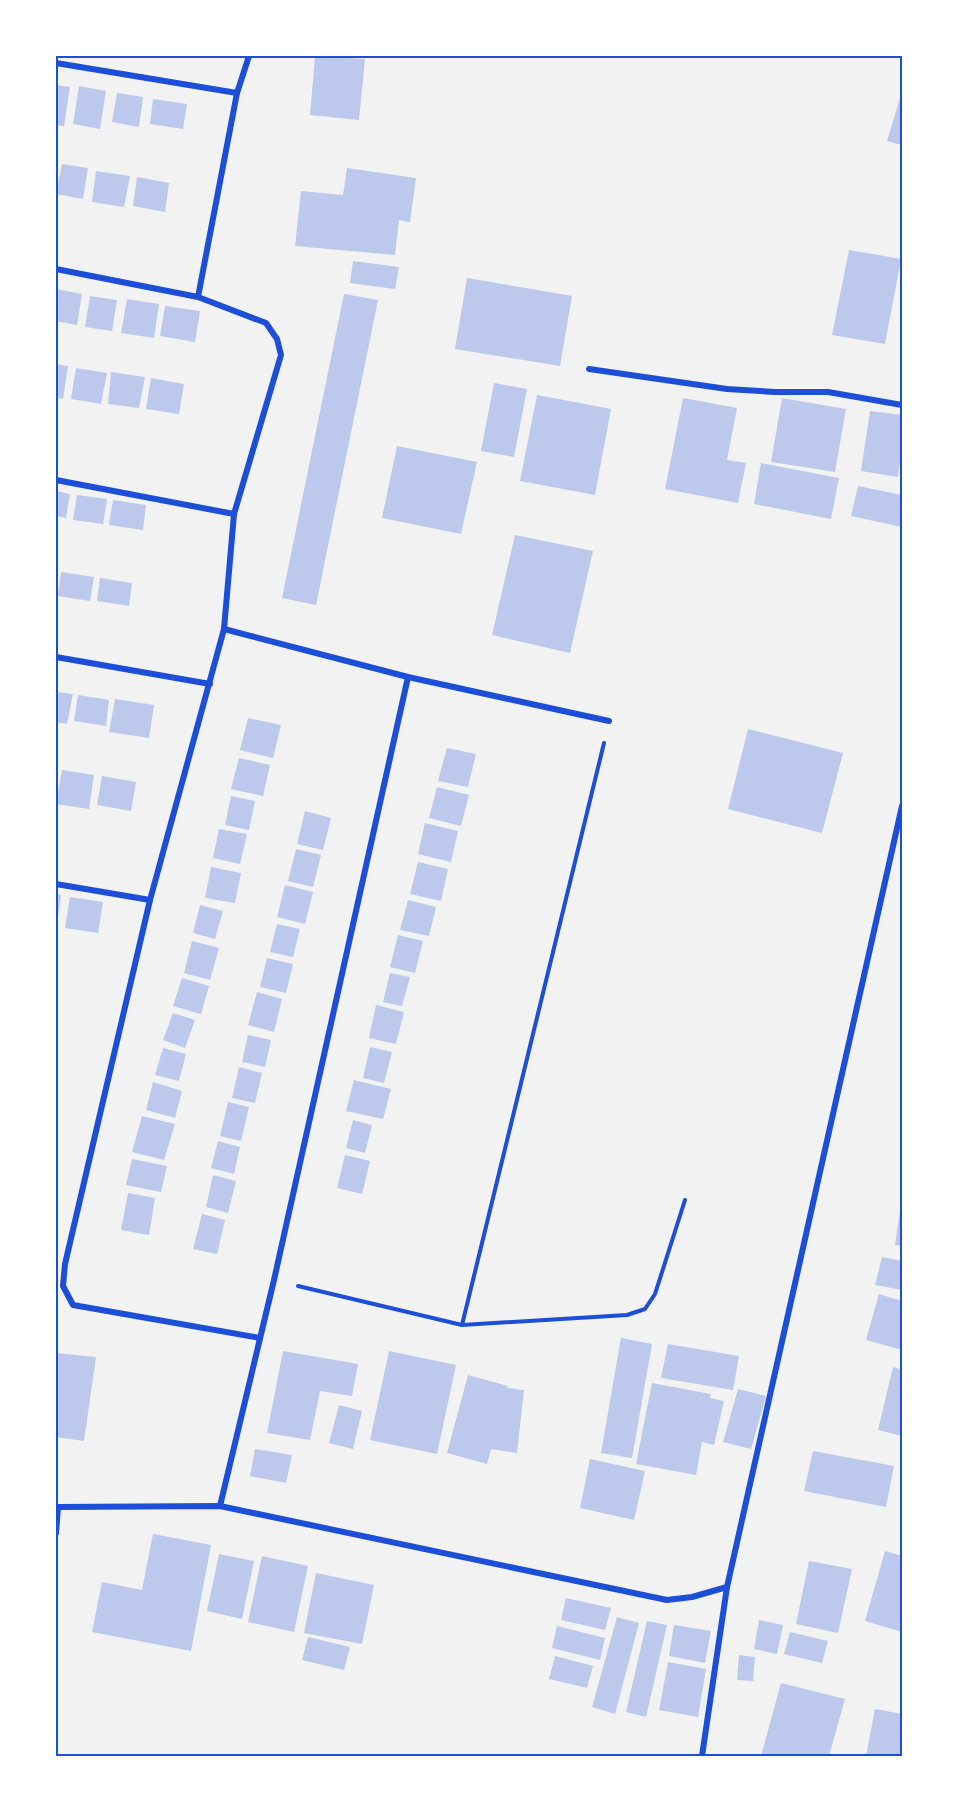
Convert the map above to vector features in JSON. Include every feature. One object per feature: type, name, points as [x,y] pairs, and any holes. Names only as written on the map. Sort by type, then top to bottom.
[{"type":"street","points":[[198,297],[237,93],[249,56]]},
{"type":"street","points":[[56,63],[237,93]]},
{"type":"street","points":[[56,269],[198,297],[266,322],[276,339],[281,355],[234,514],[224,629],[150,900],[68,1252],[63,1286],[73,1305],[260,1338]]},
{"type":"street","points":[[589,369],[727,389],[828,392],[903,405]]},
{"type":"street","points":[[56,480],[234,514]]},
{"type":"street","points":[[224,629],[408,677],[609,721]]},
{"type":"street","points":[[56,657],[210,684]]},
{"type":"street","points":[[220,1506],[274,1281],[408,677]]},
{"type":"street","points":[[702,1756],[727,1587],[903,806]]},
{"type":"street","points":[[56,884],[150,900]]},
{"type":"street","points":[[56,1533],[57,1507],[220,1506],[666,1600],[693,1597],[727,1587]]},
{"type":"path","points":[[462,1325],[609,721]]},
{"type":"path","points":[[274,1281],[462,1325],[627,1315],[645,1309],[655,1294],[685,1200]]},
{"type":"building","points":[[315,56],[365,59],[359,120],[310,115]]},
{"type":"building","points":[[56,85],[70,87],[64,126],[56,125]]},
{"type":"building","points":[[79,86],[106,91],[100,129],[73,124]]},
{"type":"building","points":[[117,93],[143,97],[139,127],[112,122]]},
{"type":"building","points":[[902,95],[902,145],[887,141]]},
{"type":"building","points":[[153,99],[187,104],[183,129],[150,124]]},
{"type":"building","points":[[62,164],[88,168],[83,199],[56,194]]},
{"type":"building","points":[[347,168],[416,178],[410,222],[399,220],[395,255],[295,246],[301,191],[343,195]]},
{"type":"building","points":[[96,171],[130,176],[124,207],[92,202]]},
{"type":"building","points":[[137,177],[169,183],[165,212],[133,206]]},
{"type":"building","points":[[849,250],[901,259],[885,344],[832,335]]},
{"type":"building","points":[[353,261],[399,267],[395,289],[350,283]]},
{"type":"building","points":[[467,278],[572,296],[560,366],[455,349]]},
{"type":"building","points":[[56,289],[82,294],[77,325],[56,321]]},
{"type":"building","points":[[344,294],[378,300],[316,605],[282,598]]},
{"type":"building","points":[[90,296],[117,300],[112,331],[85,327]]},
{"type":"building","points":[[127,299],[159,304],[154,338],[121,333]]},
{"type":"building","points":[[165,306],[200,311],[195,342],[160,336]]},
{"type":"building","points":[[56,364],[68,366],[63,399],[56,398]]},
{"type":"building","points":[[76,368],[107,373],[101,404],[71,399]]},
{"type":"building","points":[[111,372],[145,377],[139,408],[108,404]]},
{"type":"building","points":[[151,378],[184,384],[179,414],[146,409]]},
{"type":"building","points":[[494,383],[527,389],[514,457],[481,451]]},
{"type":"building","points":[[537,395],[611,409],[595,495],[520,481]]},
{"type":"building","points":[[683,398],[737,408],[727,460],[746,463],[738,503],[665,489]]},
{"type":"building","points":[[782,398],[846,409],[835,472],[771,462]]},
{"type":"building","points":[[870,411],[902,415],[902,445],[898,477],[861,471]]},
{"type":"building","points":[[397,446],[477,462],[461,534],[382,518]]},
{"type":"building","points":[[761,463],[839,478],[831,519],[754,504]]},
{"type":"building","points":[[858,486],[902,495],[902,527],[851,516]]},
{"type":"building","points":[[56,491],[70,494],[66,518],[56,516]]},
{"type":"building","points":[[77,495],[107,499],[103,524],[73,520]]},
{"type":"building","points":[[113,500],[146,505],[143,530],[109,525]]},
{"type":"building","points":[[515,535],[593,551],[570,653],[492,635]]},
{"type":"building","points":[[61,572],[94,577],[90,601],[58,596]]},
{"type":"building","points":[[100,578],[132,583],[129,606],[97,601]]},
{"type":"building","points":[[56,692],[73,694],[67,724],[56,722]]},
{"type":"building","points":[[78,695],[109,700],[106,726],[74,721]]},
{"type":"building","points":[[115,699],[154,705],[149,738],[109,732]]},
{"type":"building","points":[[248,718],[281,725],[273,758],[240,750]]},
{"type":"building","points":[[748,729],[843,753],[822,833],[728,809]]},
{"type":"building","points":[[447,748],[476,754],[468,787],[438,781]]},
{"type":"building","points":[[239,758],[270,765],[263,796],[231,789]]},
{"type":"building","points":[[62,770],[94,775],[89,809],[56,804]]},
{"type":"building","points":[[102,776],[136,782],[131,811],[97,805]]},
{"type":"building","points":[[437,787],[469,795],[461,826],[429,818]]},
{"type":"building","points":[[231,796],[255,801],[249,830],[225,825]]},
{"type":"building","points":[[305,811],[331,818],[323,850],[297,844]]},
{"type":"building","points":[[425,823],[458,831],[451,862],[418,854]]},
{"type":"building","points":[[219,829],[247,834],[240,864],[213,858]]},
{"type":"building","points":[[296,849],[321,855],[313,887],[288,881]]},
{"type":"building","points":[[418,862],[448,869],[441,901],[410,894]]},
{"type":"building","points":[[211,867],[241,873],[235,903],[205,898]]},
{"type":"building","points":[[285,885],[313,892],[305,924],[277,917]]},
{"type":"building","points":[[56,894],[61,895],[57,924],[56,924]]},
{"type":"building","points":[[70,897],[103,902],[98,933],[65,928]]},
{"type":"building","points":[[408,900],[436,907],[429,936],[400,930]]},
{"type":"building","points":[[200,905],[223,911],[215,939],[193,933]]},
{"type":"building","points":[[277,924],[300,929],[293,957],[270,952]]},
{"type":"building","points":[[398,935],[423,941],[415,973],[390,967]]},
{"type":"building","points":[[192,941],[219,948],[210,980],[184,973]]},
{"type":"building","points":[[267,958],[293,964],[286,993],[260,987]]},
{"type":"building","points":[[390,973],[410,977],[402,1006],[383,1002]]},
{"type":"building","points":[[182,978],[209,986],[201,1014],[173,1006]]},
{"type":"building","points":[[257,992],[282,999],[274,1032],[248,1025]]},
{"type":"building","points":[[376,1005],[404,1012],[396,1044],[369,1038]]},
{"type":"building","points":[[173,1013],[195,1020],[185,1048],[163,1040]]},
{"type":"building","points":[[248,1035],[271,1040],[265,1067],[242,1062]]},
{"type":"building","points":[[370,1047],[392,1052],[384,1083],[363,1078]]},
{"type":"building","points":[[163,1048],[186,1054],[179,1081],[155,1075]]},
{"type":"building","points":[[239,1067],[262,1073],[255,1103],[232,1098]]},
{"type":"building","points":[[354,1080],[391,1089],[383,1119],[346,1111]]},
{"type":"building","points":[[153,1082],[182,1091],[175,1118],[146,1110]]},
{"type":"building","points":[[228,1102],[249,1107],[241,1141],[220,1136]]},
{"type":"building","points":[[142,1116],[175,1124],[164,1160],[132,1152]]},
{"type":"building","points":[[353,1120],[372,1125],[365,1153],[346,1148]]},
{"type":"building","points":[[218,1141],[240,1147],[234,1174],[211,1168]]},
{"type":"building","points":[[345,1155],[370,1161],[362,1194],[337,1188]]},
{"type":"building","points":[[132,1159],[167,1166],[161,1192],[126,1185]]},
{"type":"building","points":[[213,1175],[236,1181],[228,1213],[206,1207]]},
{"type":"building","points":[[128,1193],[155,1198],[149,1235],[121,1230]]},
{"type":"building","points":[[902,1204],[902,1246],[895,1245]]},
{"type":"building","points":[[202,1214],[225,1220],[217,1254],[193,1249]]},
{"type":"building","points":[[882,1257],[902,1261],[902,1290],[875,1285]]},
{"type":"building","points":[[879,1294],[902,1301],[902,1350],[866,1340]]},
{"type":"building","points":[[621,1338],[652,1344],[632,1458],[601,1453]]},
{"type":"building","points":[[668,1344],[739,1356],[733,1390],[661,1378]]},
{"type":"building","points":[[283,1351],[358,1364],[352,1396],[320,1391],[310,1440],[267,1433]]},
{"type":"building","points":[[389,1351],[456,1365],[437,1454],[370,1440]]},
{"type":"building","points":[[56,1353],[96,1357],[84,1441],[56,1437]]},
{"type":"building","points":[[893,1367],[902,1370],[902,1436],[878,1430]]},
{"type":"building","points":[[468,1375],[508,1386],[507,1388],[524,1390],[517,1453],[491,1449],[487,1464],[447,1453]]},
{"type":"building","points":[[652,1383],[711,1394],[710,1398],[724,1401],[714,1445],[702,1442],[696,1475],[636,1464]]},
{"type":"building","points":[[738,1389],[766,1396],[751,1449],[723,1442]]},
{"type":"building","points":[[339,1405],[362,1411],[353,1449],[329,1443]]},
{"type":"building","points":[[255,1449],[292,1455],[286,1483],[250,1476]]},
{"type":"building","points":[[813,1451],[894,1466],[886,1507],[804,1491]]},
{"type":"building","points":[[590,1459],[645,1471],[634,1520],[580,1508]]},
{"type":"building","points":[[153,1534],[211,1545],[191,1651],[92,1632],[102,1582],[142,1590]]},
{"type":"building","points":[[885,1551],[902,1556],[902,1632],[865,1621]]},
{"type":"building","points":[[219,1554],[254,1561],[242,1619],[207,1611]]},
{"type":"building","points":[[262,1556],[308,1566],[294,1632],[248,1622]]},
{"type":"building","points":[[809,1561],[852,1569],[838,1633],[796,1624]]},
{"type":"building","points":[[316,1573],[374,1585],[362,1644],[304,1633]]},
{"type":"building","points":[[566,1598],[611,1608],[605,1630],[561,1620]]},
{"type":"building","points":[[617,1617],[639,1623],[615,1714],[592,1707]]},
{"type":"building","points":[[759,1620],[783,1625],[777,1654],[754,1649]]},
{"type":"building","points":[[647,1621],[667,1625],[646,1717],[626,1712]]},
{"type":"building","points":[[674,1625],[711,1631],[705,1663],[669,1656]]},
{"type":"building","points":[[557,1626],[605,1638],[600,1660],[552,1648]]},
{"type":"building","points":[[790,1632],[828,1641],[822,1663],[784,1654]]},
{"type":"building","points":[[308,1637],[350,1647],[344,1670],[302,1660]]},
{"type":"building","points":[[739,1655],[755,1657],[753,1681],[737,1680]]},
{"type":"building","points":[[555,1656],[593,1666],[587,1688],[549,1679]]},
{"type":"building","points":[[668,1662],[706,1669],[698,1717],[659,1710]]},
{"type":"building","points":[[781,1683],[845,1699],[829,1756],[761,1756]]},
{"type":"building","points":[[875,1709],[902,1714],[902,1756],[866,1756]]}]
